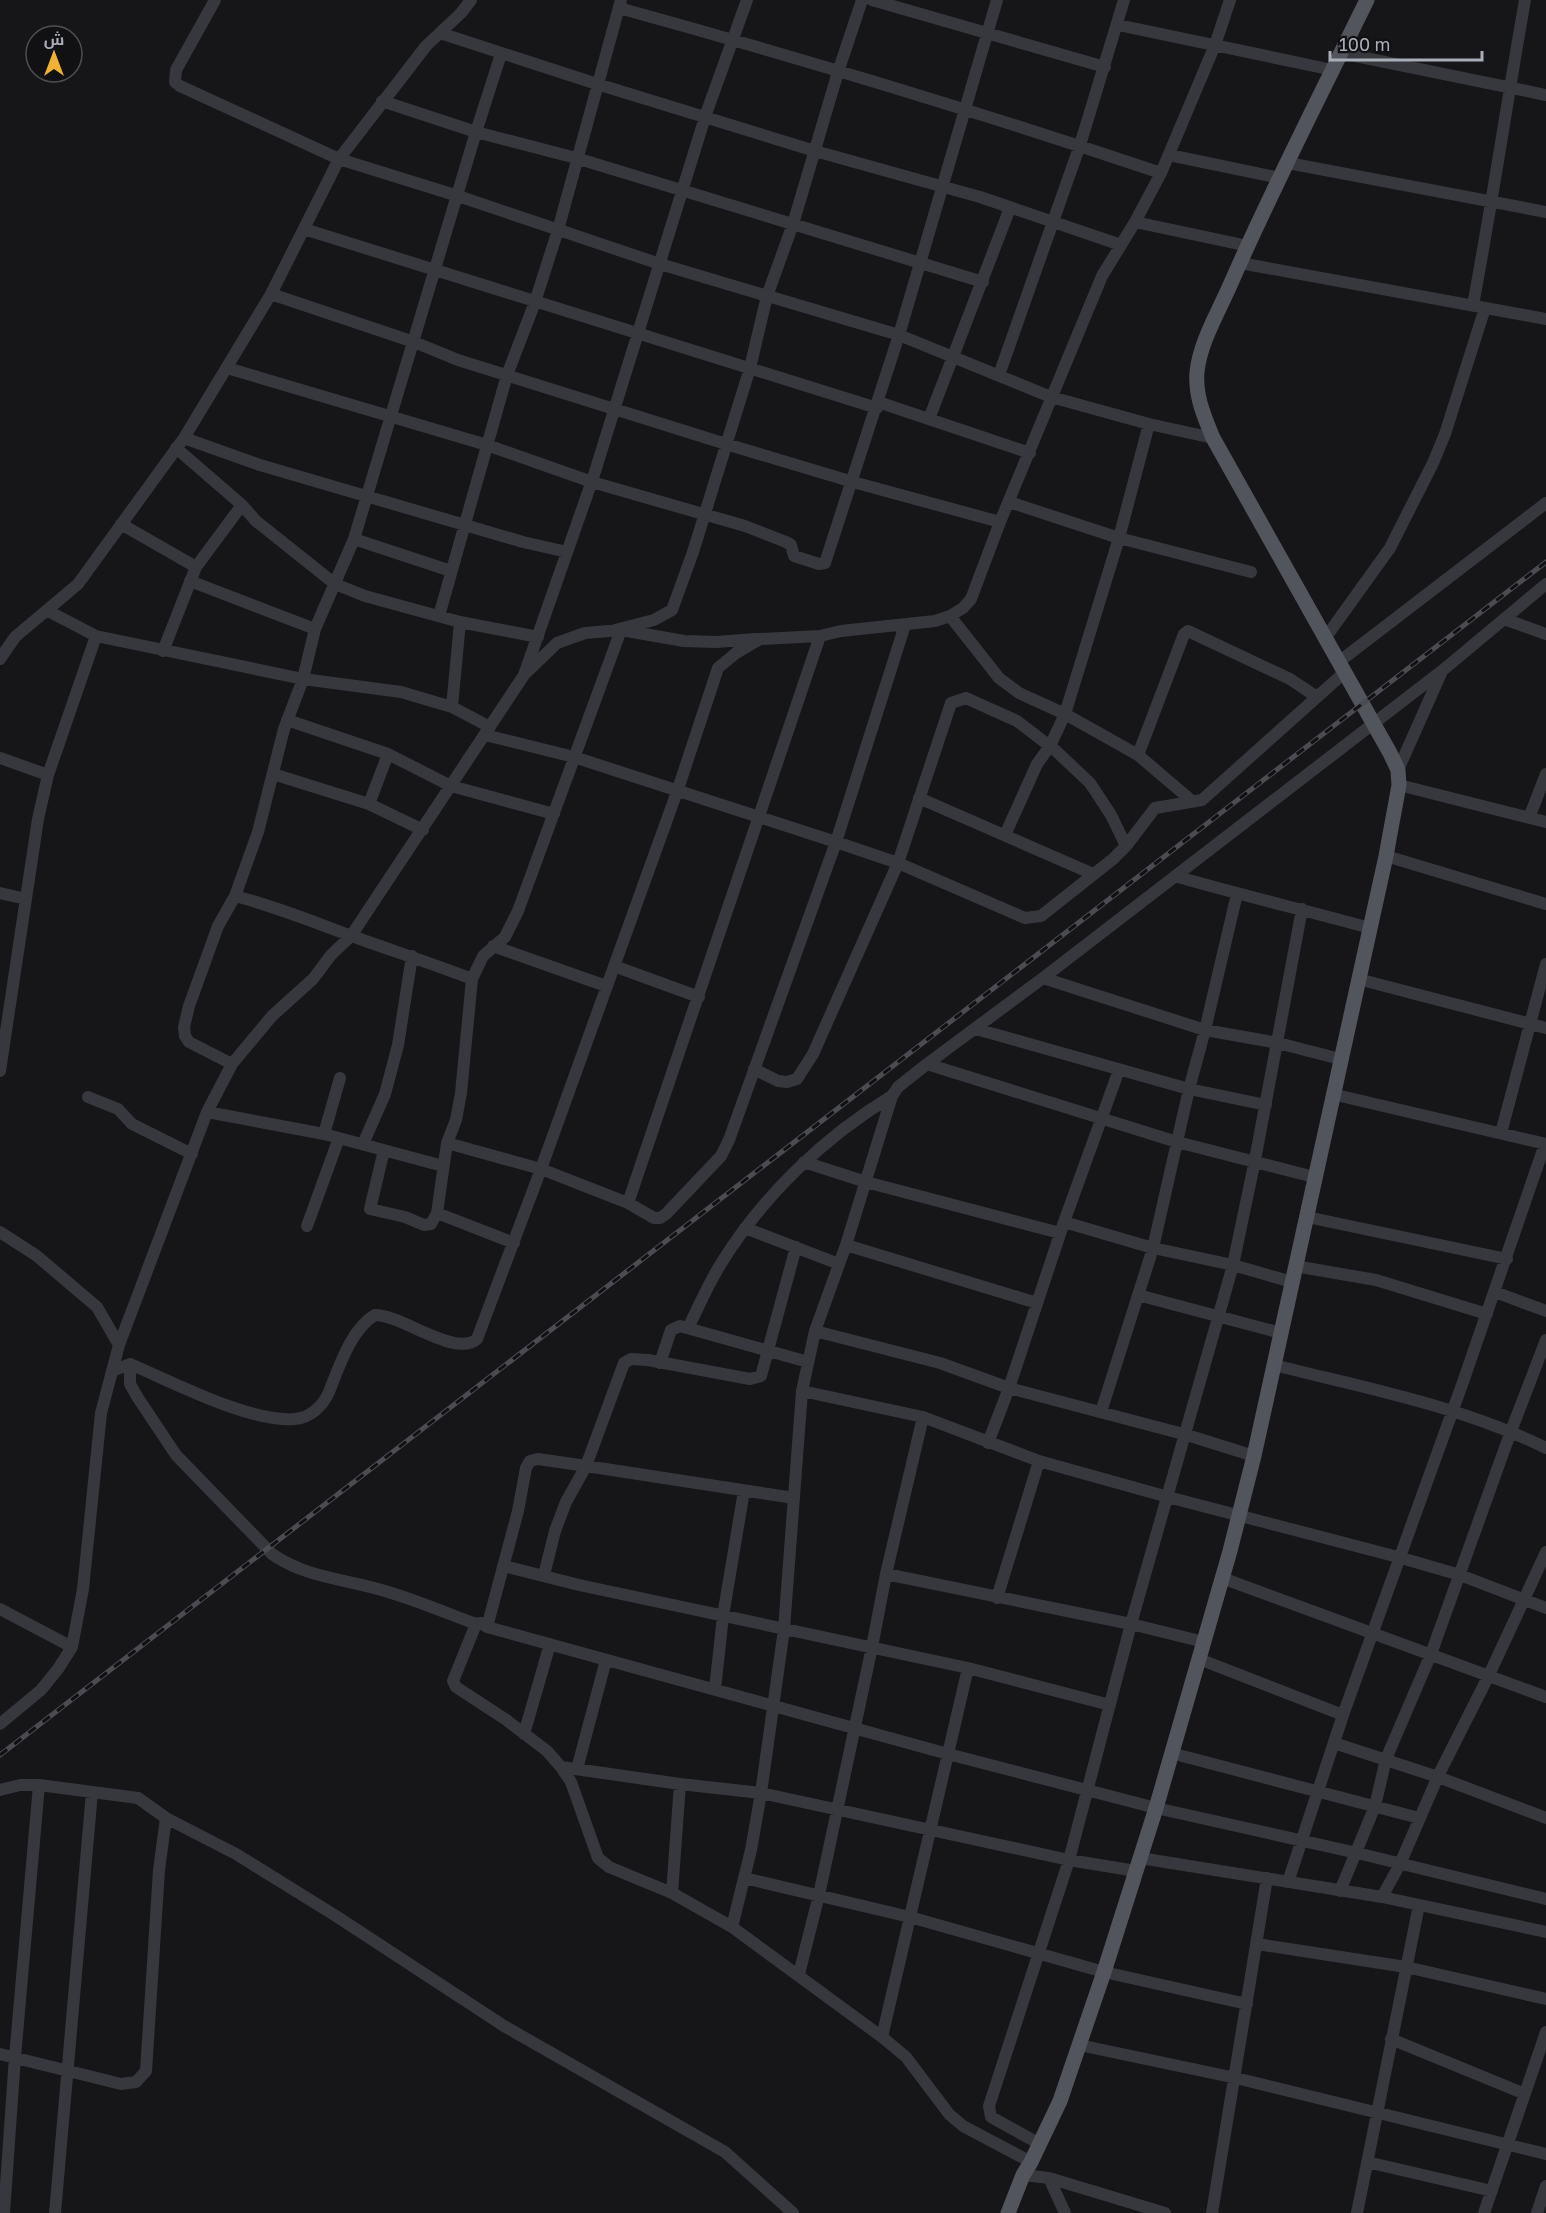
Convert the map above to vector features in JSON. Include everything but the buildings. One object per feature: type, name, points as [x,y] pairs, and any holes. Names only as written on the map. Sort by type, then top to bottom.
[{"type":"main road","points":[[1008,2213],[1060,2101],[1104,1972],[1156,1808],[1239,1516],[1386,856],[1399,777],[1374,722],[1213,438],[1200,406],[1197,372],[1205,344],[1240,263],[1367,0]]},
{"type":"street","points":[[215,0],[176,70],[175,82],[339,159],[458,196],[660,264],[899,335],[1051,397],[1149,424],[1213,438]]},
{"type":"street","points":[[0,659],[15,637],[78,584],[180,443],[271,294],[339,159],[426,46],[461,13],[471,0]]},
{"type":"street","points":[[0,1724],[41,1690],[72,1647],[83,1589],[101,1413],[119,1345],[207,1112],[232,1064],[272,1016],[313,979],[331,955],[351,936],[524,675],[592,482],[705,116],[747,0]]},
{"type":"street","points":[[524,675],[557,644],[585,633],[618,630],[654,620],[672,610],[693,552],[750,368],[767,296],[793,224],[862,0]]},
{"type":"street","points":[[872,0],[1106,67]]},
{"type":"street","points":[[227,368],[487,445],[592,482],[745,526],[786,542],[790,545],[794,556],[819,564],[825,563],[899,335],[997,0]]},
{"type":"street","points":[[999,375],[1106,67],[1124,0]]},
{"type":"street","points":[[618,630],[684,641],[716,642],[820,636],[841,631],[935,621],[963,608],[971,599],[1000,522],[1102,276],[1136,222],[1169,155],[1215,45],[1230,0]]},
{"type":"street","points":[[1326,637],[1390,548],[1445,434],[1479,307],[1509,87],[1525,0]]},
{"type":"street","points":[[439,616],[507,375],[535,302],[558,230],[620,4],[1080,145],[1161,173]]},
{"type":"street","points":[[1118,25],[1333,70]]},
{"type":"street","points":[[440,33],[815,151],[1010,208],[1121,245]]},
{"type":"street","points":[[232,1064],[189,1042],[185,1036],[184,1027],[218,926],[235,896],[258,832],[288,720],[303,679],[315,629],[354,539],[501,54]]},
{"type":"street","points":[[1341,54],[1546,95]]},
{"type":"street","points":[[382,101],[476,132],[576,158],[983,282]]},
{"type":"street","points":[[1169,155],[1280,178]]},
{"type":"street","points":[[1288,163],[1546,213]]},
{"type":"street","points":[[929,419],[1010,208]]},
{"type":"street","points":[[1136,222],[1248,246]]},
{"type":"street","points":[[303,229],[435,272],[750,368],[929,419],[1030,453]]},
{"type":"street","points":[[1240,263],[1546,319]]},
{"type":"street","points":[[271,294],[414,342],[458,360],[726,444],[1000,522]]},
{"type":"street","points":[[1005,835],[1037,764],[1050,746],[1065,714],[1119,538],[1149,424]]},
{"type":"street","points":[[180,443],[368,495],[523,542],[567,552]]},
{"type":"street","points":[[180,443],[256,521],[335,584],[365,596],[460,622],[538,637]]},
{"type":"street","points":[[1009,501],[1119,538],[1251,573]]},
{"type":"street","points":[[48,611],[96,636],[303,679],[401,692],[452,707],[487,731],[678,789],[898,863],[1025,918],[1041,916],[1094,873],[1125,846],[1155,808],[1202,800],[1317,697],[1342,667],[1546,503]]},
{"type":"street","points":[[163,651],[196,567],[242,505]]},
{"type":"street","points":[[121,524],[196,567]]},
{"type":"street","points":[[354,539],[451,571]]},
{"type":"street","points":[[190,580],[315,629]]},
{"type":"street","points":[[732,1927],[761,1793],[784,1629],[802,1390],[815,1331],[846,1245],[892,1096],[898,1087],[927,1064],[1043,978],[1443,670],[1546,584]]},
{"type":"street","points":[[950,616],[999,678],[1019,693],[1065,714],[1138,755],[1191,801]]},
{"type":"street","points":[[1504,619],[1546,634]]},
{"type":"street","points":[[452,707],[460,622]]},
{"type":"street","points":[[447,1143],[541,1169],[628,1203],[654,1218],[660,1218],[666,1214],[722,1156],[836,842],[905,625]]},
{"type":"street","points":[[384,1150],[370,1209],[431,1224],[437,1213],[447,1143],[456,1120],[465,1072],[464,1045],[472,979],[483,956],[505,937],[518,911],[618,630]]},
{"type":"street","points":[[1138,755],[1184,634],[1188,631],[1290,679],[1317,697]]},
{"type":"street","points":[[0,1071],[38,819],[48,775],[96,636]]},
{"type":"street","points":[[628,1203],[820,636]]},
{"type":"street","points":[[112,1371],[130,1364],[249,1413],[296,1419],[318,1409],[326,1401],[347,1347],[375,1315],[399,1321],[450,1342],[465,1345],[477,1339],[678,789],[718,668],[736,653],[760,639]]},
{"type":"street","points":[[1443,670],[1399,777],[1546,822]]},
{"type":"street","points":[[753,1069],[778,1081],[786,1082],[797,1079],[813,1054],[898,863],[951,703],[966,698],[1017,721],[1050,746],[1090,783],[1111,815],[1125,846]]},
{"type":"street","points":[[288,720],[388,754],[451,786],[554,814]]},
{"type":"street","points":[[369,804],[388,754]]},
{"type":"street","points":[[0,758],[48,775]]},
{"type":"street","points":[[273,774],[369,804],[423,830]]},
{"type":"street","points":[[1528,818],[1546,774]]},
{"type":"street","points":[[919,798],[1094,873]]},
{"type":"street","points":[[1386,856],[1546,904]]},
{"type":"street","points":[[1175,876],[1370,928]]},
{"type":"street","points":[[0,893],[26,898]]},
{"type":"street","points":[[1101,1412],[1153,1248],[1236,894]]},
{"type":"street","points":[[235,896],[268,904],[472,979]]},
{"type":"street","points":[[1040,2144],[991,2117],[989,2112],[1069,1860],[1131,1624],[1220,1316],[1256,1160],[1302,909]]},
{"type":"street","points":[[493,946],[606,986]]},
{"type":"street","points":[[363,1144],[385,1094],[412,956]]},
{"type":"street","points":[[1501,1133],[1546,964]]},
{"type":"street","points":[[614,966],[699,997]]},
{"type":"street","points":[[1043,978],[1205,1030],[1278,1043],[1340,1059]]},
{"type":"street","points":[[1358,979],[1546,1028]]},
{"type":"street","points":[[976,1029],[1189,1089],[1266,1105]]},
{"type":"street","points":[[927,1064],[1177,1142],[1256,1160],[1314,1177]]},
{"type":"street","points":[[988,1443],[1119,1070]]},
{"type":"street","points":[[324,1134],[340,1078]]},
{"type":"street","points":[[1288,1882],[1398,1557],[1507,1259],[1545,1144],[1332,1094]]},
{"type":"street","points":[[688,1328],[722,1262],[745,1228],[804,1162],[869,1110],[892,1096]]},
{"type":"street","points":[[88,1097],[118,1109],[132,1124],[192,1154]]},
{"type":"street","points":[[207,1112],[324,1134],[443,1166]]},
{"type":"street","points":[[307,1226],[339,1138]]},
{"type":"street","points":[[804,1162],[866,1182],[1233,1265],[1292,1282]]},
{"type":"street","points":[[437,1213],[514,1242]]},
{"type":"street","points":[[1307,1217],[1507,1259]]},
{"type":"street","points":[[745,1228],[839,1264]]},
{"type":"street","points":[[0,1232],[37,1256],[97,1307],[119,1345]]},
{"type":"street","points":[[846,1245],[1037,1303]]},
{"type":"street","points":[[544,1575],[555,1532],[566,1502],[586,1466],[624,1363],[631,1359],[756,1379],[761,1376],[796,1247]]},
{"type":"street","points":[[1295,1266],[1376,1280],[1487,1314]]},
{"type":"street","points":[[1495,1292],[1546,1311]]},
{"type":"street","points":[[1138,1295],[1281,1333]]},
{"type":"street","points":[[660,1363],[671,1330],[680,1326],[808,1362]]},
{"type":"street","points":[[815,1331],[939,1363],[1009,1388],[1187,1435],[1254,1456]]},
{"type":"street","points":[[1340,1892],[1375,1806],[1386,1759],[1431,1654],[1546,1340]]},
{"type":"street","points":[[130,1364],[130,1384],[176,1455],[272,1554],[288,1565],[311,1574],[385,1591],[482,1626],[773,1704],[948,1754],[1156,1808],[1357,1853],[1546,1899]]},
{"type":"street","points":[[1274,1365],[1451,1411],[1511,1431],[1546,1448]]},
{"type":"street","points":[[802,1390],[923,1417],[1039,1461],[1398,1557],[1460,1575],[1546,1608]]},
{"type":"street","points":[[799,1974],[838,1809],[885,1574],[923,1417]]},
{"type":"street","points":[[794,1498],[538,1459],[530,1461],[526,1468],[504,1566],[482,1626],[453,1681],[456,1686],[547,1751],[561,1767],[571,1782],[598,1858],[609,1868],[672,1893],[732,1927],[799,1974],[906,2057],[949,2114],[963,2126],[1027,2169],[1049,2178],[1165,2213]]},
{"type":"street","points":[[997,1598],[1039,1461]]},
{"type":"street","points":[[715,1689],[723,1616],[744,1491]]},
{"type":"street","points":[[1382,1897],[1400,1864],[1438,1777],[1489,1675],[1546,1552]]},
{"type":"street","points":[[504,1566],[723,1616],[968,1668],[1110,1705]]},
{"type":"street","points":[[885,1574],[1131,1624],[1204,1642]]},
{"type":"street","points":[[1222,1578],[1546,1697]]},
{"type":"street","points":[[0,1609],[72,1647]]},
{"type":"street","points":[[524,1734],[550,1644]]},
{"type":"street","points":[[1199,1659],[1343,1715]]},
{"type":"street","points":[[577,1769],[606,1660]]},
{"type":"street","points":[[882,2037],[968,1668]]},
{"type":"street","points":[[1334,1743],[1438,1777],[1546,1818]]},
{"type":"street","points":[[1171,1753],[1419,1818]]},
{"type":"street","points":[[561,1767],[761,1793],[1069,1860],[1138,1864],[1267,1878],[1340,1892],[1382,1897],[1546,1932]]},
{"type":"street","points":[[672,1893],[680,1784]]},
{"type":"street","points":[[0,1790],[20,1785],[39,1785],[138,1798],[166,1818],[236,1854],[504,2026],[725,2152],[793,2213]]},
{"type":"street","points":[[4,2213],[39,1785]]},
{"type":"street","points":[[55,2213],[92,1792]]},
{"type":"street","points":[[0,2054],[121,2084],[136,2082],[146,2071],[159,1870],[166,1818]]},
{"type":"street","points":[[744,1878],[910,1917],[1104,1972],[1247,2004]]},
{"type":"street","points":[[1212,2213],[1236,2078],[1267,1878]]},
{"type":"street","points":[[1357,2213],[1419,1905]]},
{"type":"street","points":[[1257,1944],[1406,1967],[1546,1999]]},
{"type":"street","points":[[1484,2213],[1546,2032]]},
{"type":"street","points":[[1391,2039],[1525,2094]]},
{"type":"street","points":[[1079,2045],[1236,2078],[1546,2154]]},
{"type":"street","points":[[1367,2162],[1492,2191]]},
{"type":"street","points":[[1049,2178],[1065,2213]]},
{"type":"street","points":[[1537,2213],[1546,2186]]},
{"type":"railway","points":[[0,1755],[1546,562]]}]
